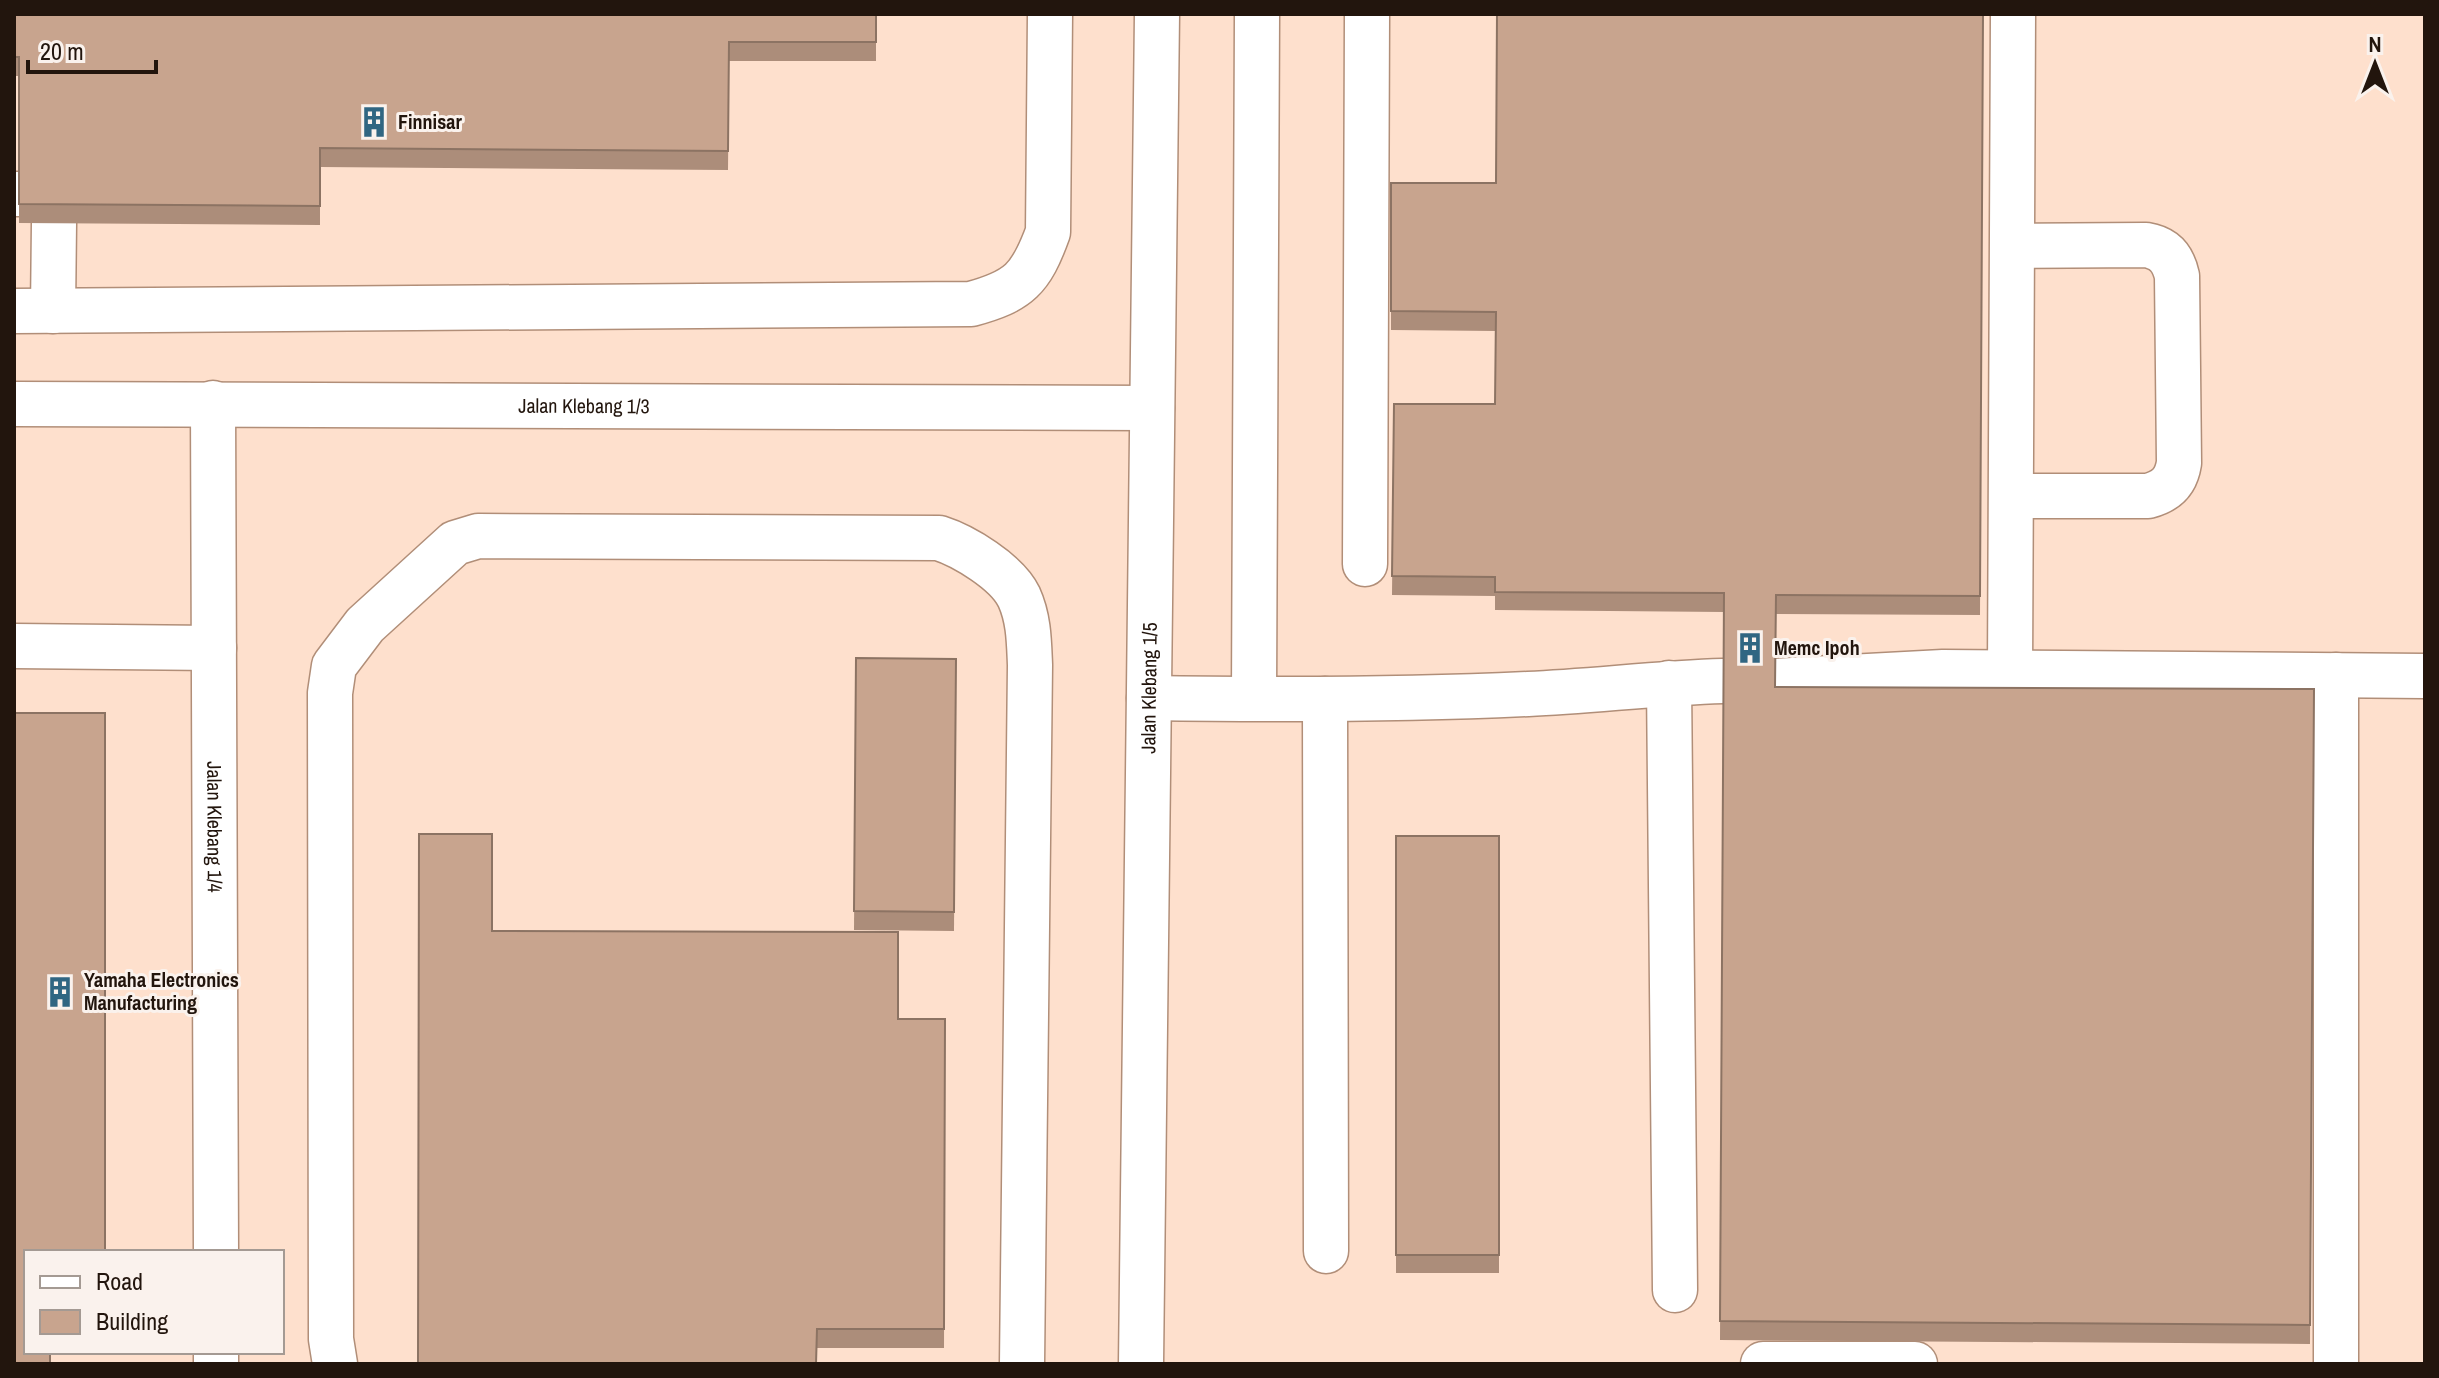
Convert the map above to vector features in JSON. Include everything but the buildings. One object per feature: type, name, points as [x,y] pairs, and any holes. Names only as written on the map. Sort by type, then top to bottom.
[{"type":"street","points":[[54,223],[34,311],[971,304],[1002,296],[1021,282],[1038,261],[1048,232],[1050,14]]},
{"type":"street","name":"Jalan Klebang 1/5","points":[[1141,1364],[1157,14]]},
{"type":"street","points":[[1254,698],[1257,14]]},
{"type":"street","points":[[1365,564],[1367,14]]},
{"type":"street","points":[[2010,672],[2013,14]]},
{"type":"street","points":[[2012,496],[2148,496],[2170,486],[2177,476],[2179,463],[2177,276],[2175,264],[2168,254],[2158,247],[2146,245],[2014,246]]},
{"type":"street","name":"Jalan Klebang 1/4","points":[[213,403],[216,1250]]},
{"type":"street","name":"Jalan Klebang 1/3","points":[[14,404],[1152,408]]},
{"type":"street","points":[[335,1364],[331,1339],[330,693],[334,666],[365,625],[455,543],[478,536],[569,536],[939,538],[958,544],[981,558],[1017,593],[1029,631],[1030,665],[1022,1364]]},
{"type":"street","points":[[14,646],[214,648]]},
{"type":"street","points":[[1775,681],[1943,672],[2425,676]]},
{"type":"street","points":[[2336,675],[2336,1364]]},
{"type":"street","points":[[1149,698],[1325,699],[1529,694],[1723,681]]},
{"type":"street","points":[[1669,683],[1675,1290]]},
{"type":"street","points":[[1325,699],[1326,1251]]},
{"type":"street","points":[[1763,1364],[1915,1364]]},
{"type":"place","name":"Finnisar","points":[[374,122]]},
{"type":"place","name":"Memc Ipoh","points":[[1750,648]]},
{"type":"place","name":"Yamaha Electronics Manufacturing","points":[[60,992]]}]
